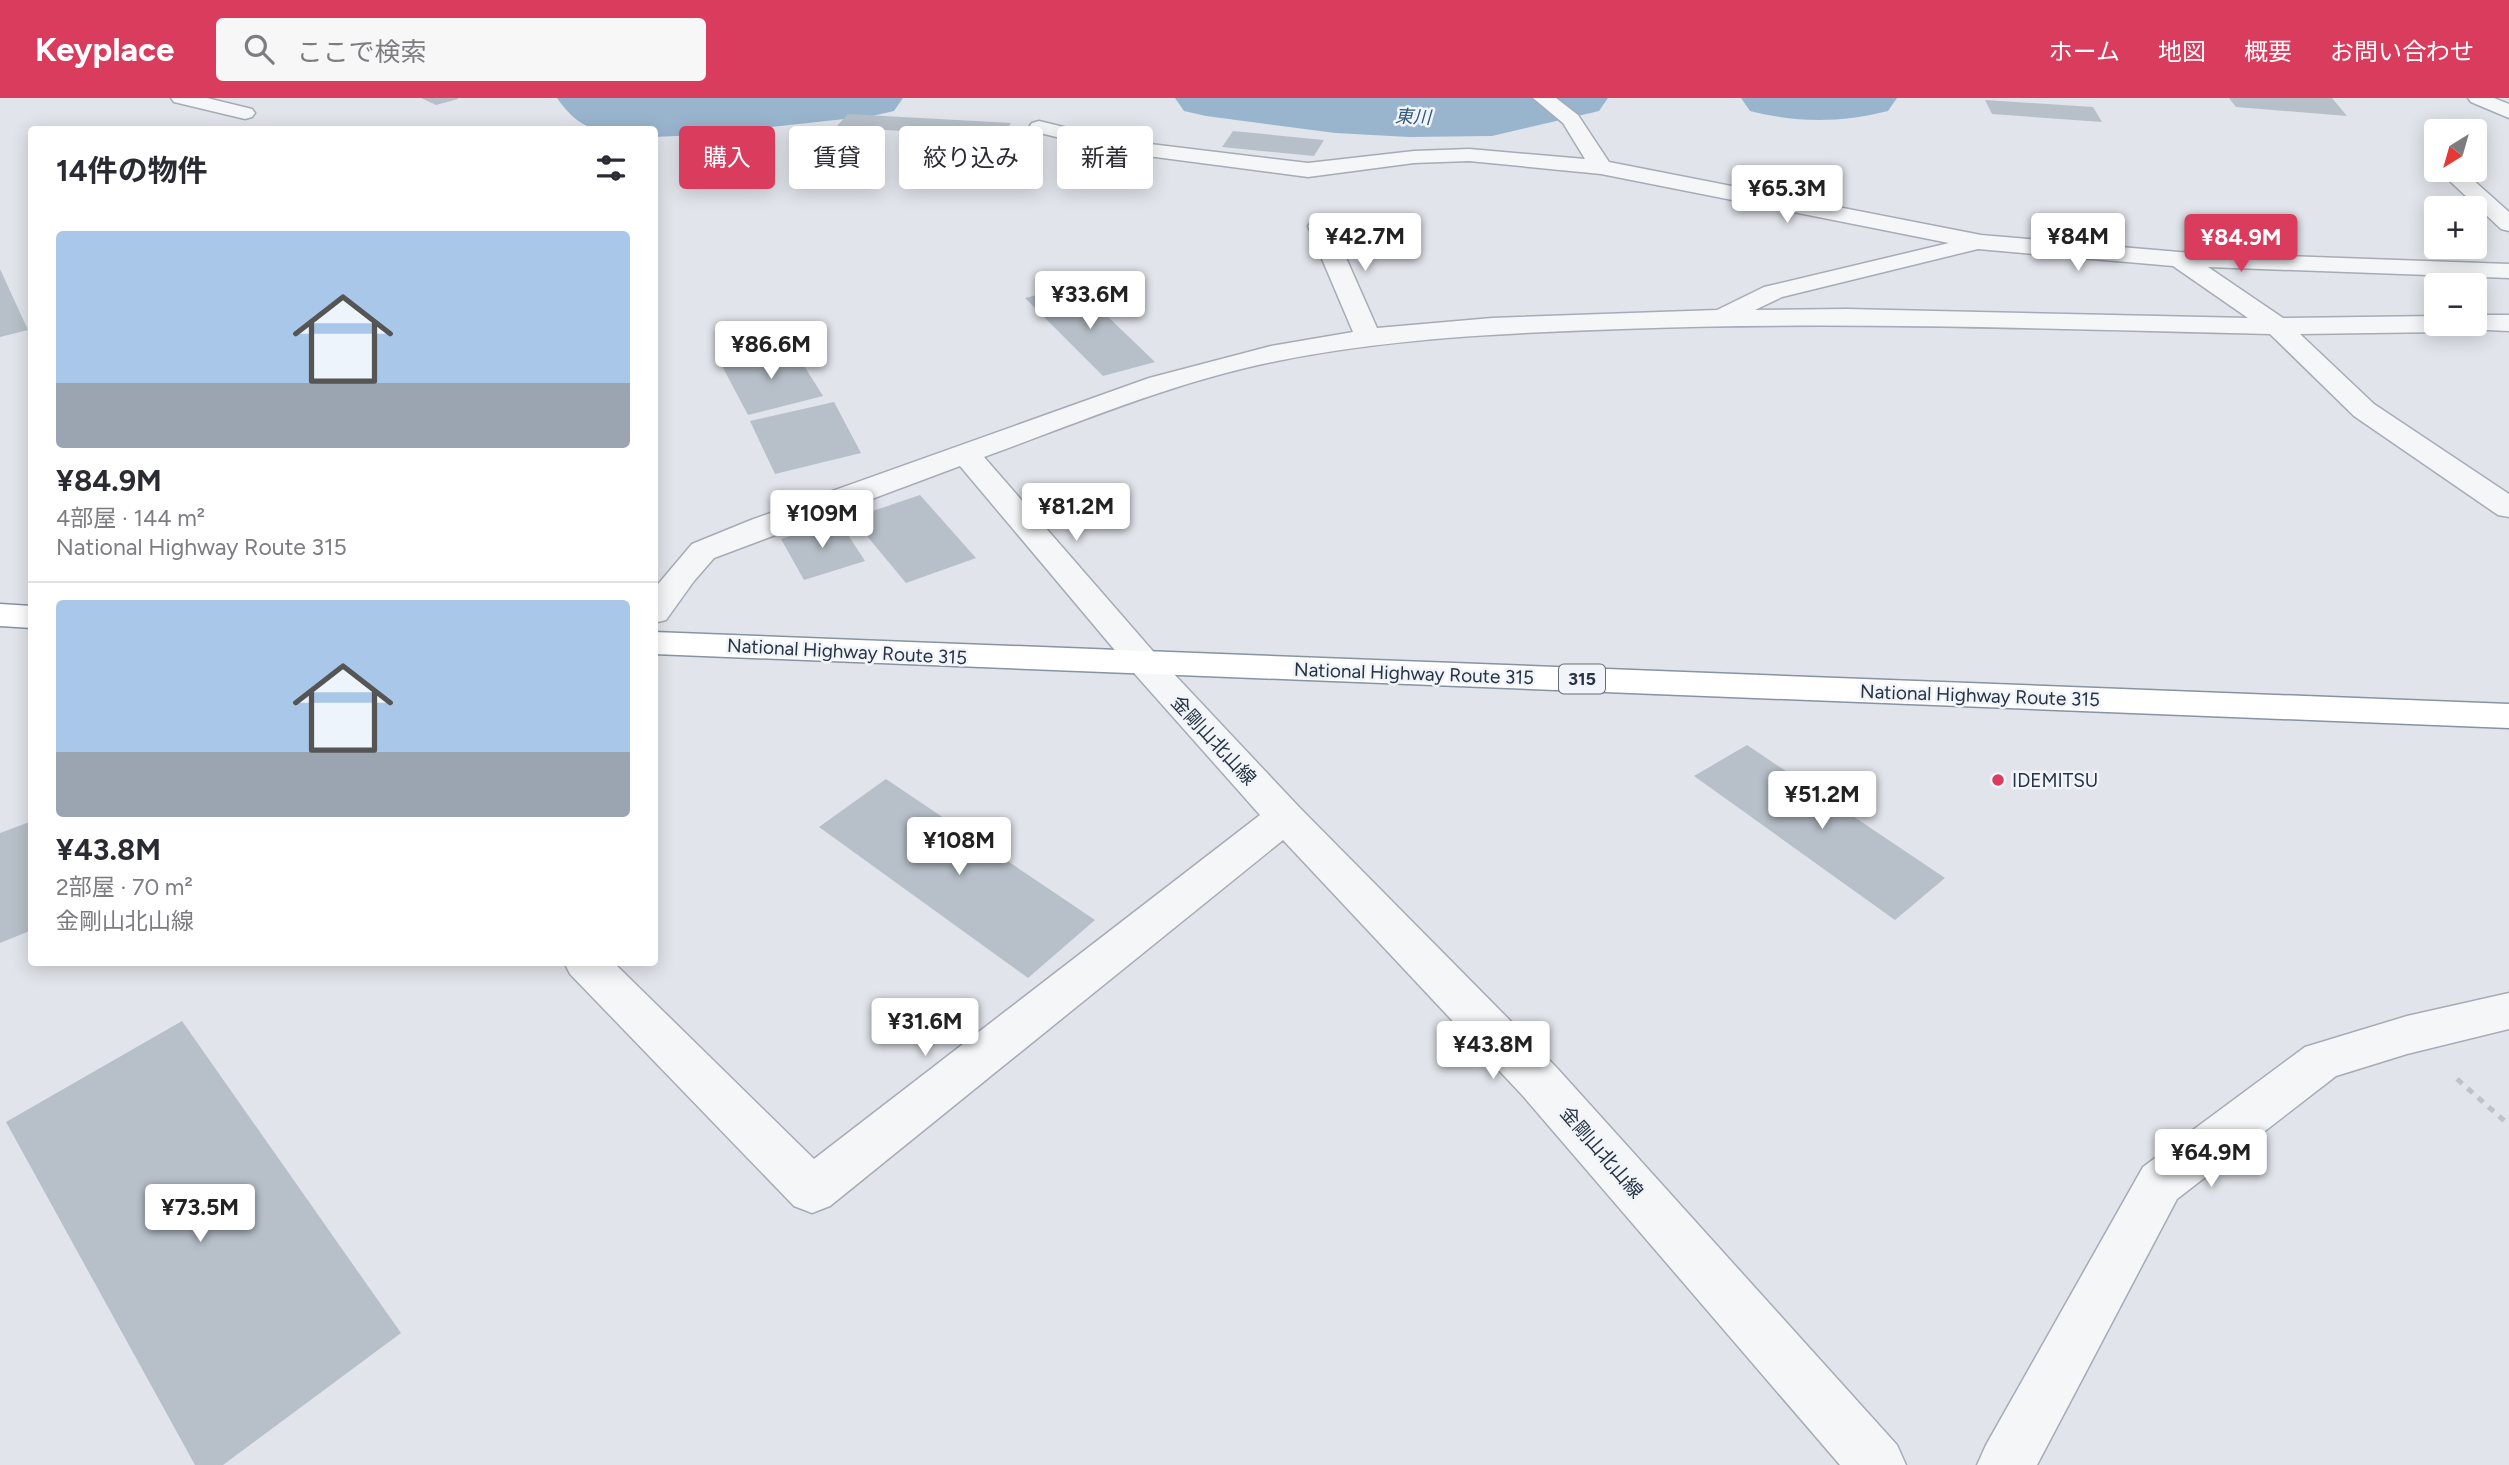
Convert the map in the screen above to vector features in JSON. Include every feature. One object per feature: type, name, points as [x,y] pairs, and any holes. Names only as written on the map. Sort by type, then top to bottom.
[{"type":"highway","points":[[0,615],[28,617]]},
{"type":"highway","name":"National Highway Route 315","points":[[658,643],[1146,665],[1432,673],[2509,716]]},
{"type":"street","points":[[181,98],[245,113]]},
{"type":"street","points":[[1544,98],[1571,119],[1601,167]]},
{"type":"street","points":[[2478,98],[2509,112]]},
{"type":"street","points":[[1043,128],[1117,146],[1308,170],[1414,157],[1469,155],[1601,167],[1981,242],[2179,259],[2509,271]]},
{"type":"street","points":[[2462,182],[2509,224]]},
{"type":"street","points":[[1320,226],[1368,337]]},
{"type":"street","points":[[1716,318],[1773,292],[1981,242]]},
{"type":"street","points":[[2179,259],[2277,326],[2364,410],[2509,508]]},
{"type":"street","points":[[658,608],[682,574],[703,551],[762,527],[1159,384],[1272,354],[1368,337],[1492,326],[1716,318],[1847,317],[2277,326],[2424,324]]},
{"type":"street","points":[[2487,323],[2509,323]]},
{"type":"street","name":"金剛山北山線","points":[[966,454],[1146,665],[1285,817],[1540,1082],[1877,1465]]},
{"type":"street","points":[[589,966],[812,1190],[1285,817]]},
{"type":"street","points":[[2006,1465],[2160,1184],[2321,1061],[2407,1035],[2509,1011]]},
{"type":"building","points":[[421,98],[458,98],[458,99],[436,105]]},
{"type":"building","points":[[2229,98],[2332,98],[2347,116],[2236,107]]},
{"type":"building","points":[[1985,100],[2093,107],[2102,122],[1992,114]]},
{"type":"building","points":[[848,114],[1011,123],[1009,126],[899,126],[899,131],[885,130],[885,126],[837,126]]},
{"type":"building","points":[[1233,131],[1324,140],[1314,156],[1222,147]]},
{"type":"building","points":[[0,269],[28,330],[0,337]]},
{"type":"building","points":[[1075,285],[1155,362],[1103,376],[1025,298]]},
{"type":"building","points":[[793,348],[823,396],[748,415],[721,364]]},
{"type":"building","points":[[834,402],[861,453],[775,474],[750,421]]},
{"type":"building","points":[[920,495],[976,558],[906,583],[852,518]]},
{"type":"building","points":[[839,521],[865,561],[804,580],[781,539]]},
{"type":"building","points":[[1747,745],[1945,878],[1895,920],[1694,776]]},
{"type":"building","points":[[886,779],[1095,920],[1028,978],[819,827]]},
{"type":"building","points":[[28,822],[28,932],[0,943],[0,833]]},
{"type":"building","points":[[182,1021],[401,1333],[223,1465],[195,1465],[6,1122]]},
{"type":"waterway","name":"東川","points":[[588,98],[595,106],[611,115],[645,118],[698,116],[872,98]]},
{"type":"waterway","name":"東川","points":[[1206,98],[1335,114],[1409,118],[1492,117],[1577,98]]},
{"type":"waterway","name":"東川","points":[[1772,98],[1824,103],[1866,98]]},
{"type":"place","name":"IDEMITSU","points":[[1998,780]]}]
